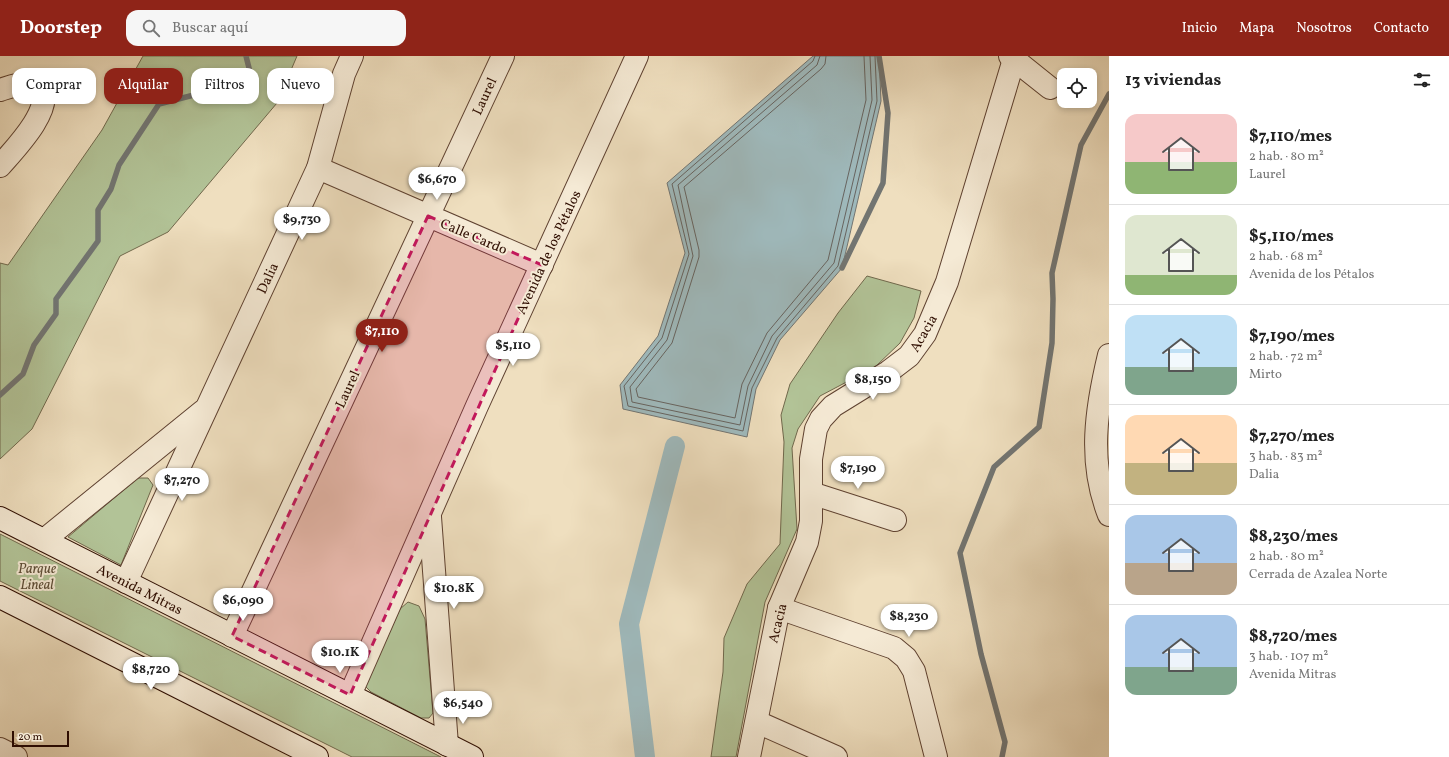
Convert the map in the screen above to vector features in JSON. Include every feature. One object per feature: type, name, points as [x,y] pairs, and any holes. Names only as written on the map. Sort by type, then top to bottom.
[{"type":"street","name":"Dalia","points":[[126,582],[318,168],[344,74],[352,56]]},
{"type":"street","name":"Laurel","points":[[232,636],[503,56]]},
{"type":"street","name":"Avenida de los Pétalos","points":[[350,695],[477,406],[637,56]]},
{"type":"street","points":[[1013,57],[1050,88]]},
{"type":"street","name":"Acacia","points":[[749,757],[779,608],[807,542],[811,521],[810,493],[816,429],[821,419],[834,406],[888,372],[909,356],[925,334],[947,282],[1013,57]]},
{"type":"street","points":[[0,90],[31,83],[37,85],[42,90],[44,104],[27,135],[0,166]]},
{"type":"street","name":"Calle Cardo","points":[[318,168],[542,265]]},
{"type":"street","points":[[1109,355],[1100,392],[1095,430],[1099,482],[1109,515]]},
{"type":"street","name":"Dalia","points":[[44,540],[207,407]]},
{"type":"street","points":[[810,493],[895,520]]},
{"type":"street","name":"Avenida de los Pétalos","points":[[429,514],[448,745]]},
{"type":"street","name":"Avenida Mitras","points":[[0,518],[472,757]]},
{"type":"street","points":[[0,597],[317,757]]},
{"type":"street","points":[[779,608],[894,648],[906,658],[914,671],[936,757]]},
{"type":"street","points":[[757,722],[836,757]]},
{"type":"street","points":[[0,749],[16,757]]},
{"type":"highlighted area","points":[[428,216],[542,265],[350,695],[232,636]]},
{"type":"green space","points":[[143,56],[297,56],[292,68],[267,68],[267,104],[276,104],[168,232],[120,256],[32,429],[0,459],[0,263],[8,265],[102,130],[116,104],[183,104],[183,68],[136,68]]},
{"type":"green space","points":[[867,276],[921,291],[914,318],[900,343],[875,367],[820,396],[798,429],[792,448],[797,529],[765,602],[736,757],[711,757],[723,672],[724,638],[747,584],[780,544],[784,442],[781,415],[790,384],[838,313]]},
{"type":"green space","points":[[138,478],[148,478],[153,485],[121,565],[68,537]]},
{"type":"green space","name":"Parque Lineal","points":[[0,534],[441,757],[352,757],[0,581]]},
{"type":"green space","points":[[408,602],[419,606],[425,619],[433,713],[429,718],[421,718],[371,692],[365,686],[400,609]]},
{"type":"water","points":[[813,56],[879,56],[881,101],[842,268],[780,340],[756,389],[747,437],[623,409],[620,385],[658,336],[685,253],[667,183]]},
{"type":"waterway","points":[[0,395],[23,374],[34,345],[56,314],[56,299],[98,241],[98,210],[111,189],[119,165],[159,104],[252,80],[246,56]]},
{"type":"waterway","points":[[842,268],[883,183],[888,113],[879,56]]},
{"type":"waterway","points":[[1002,757],[1005,742],[981,654],[960,553],[994,467],[1039,427],[1052,343],[1052,273],[1081,145],[1109,94]]},
{"type":"waterway","points":[[645,757],[629,624],[675,446]]}]
